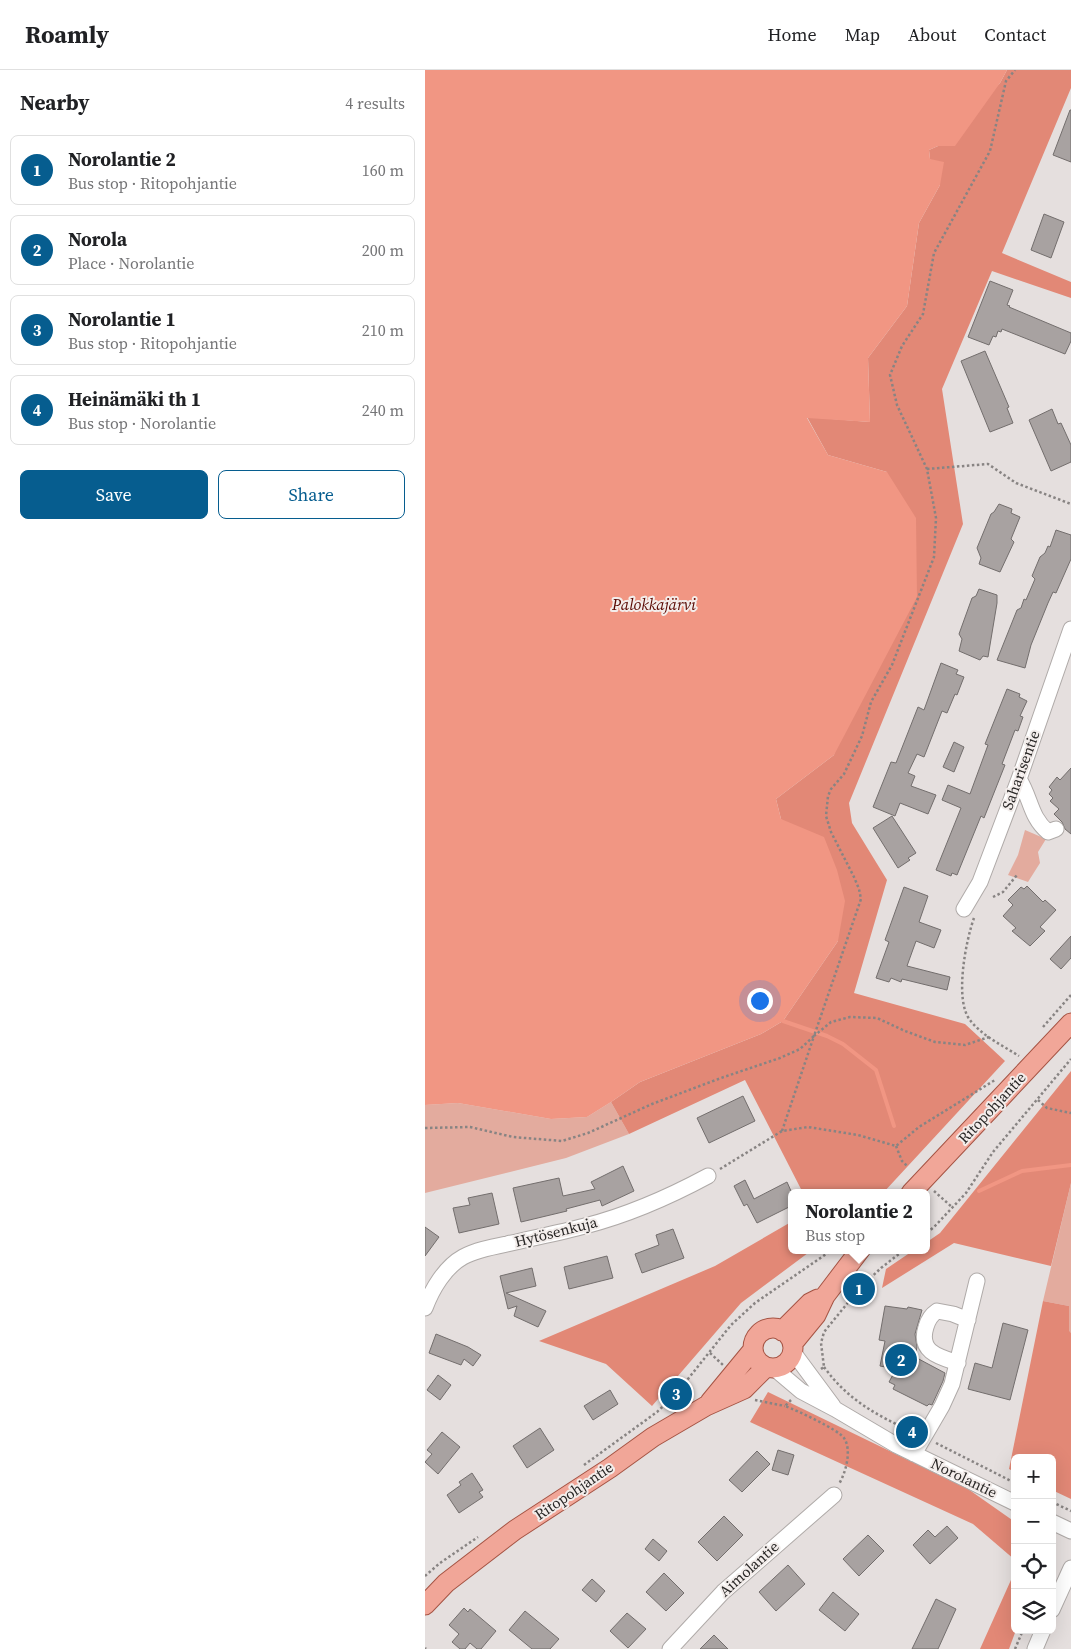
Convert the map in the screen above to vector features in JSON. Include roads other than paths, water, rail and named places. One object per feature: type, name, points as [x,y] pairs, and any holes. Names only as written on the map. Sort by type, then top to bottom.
[{"type":"main road","name":"Ritopohjantie","points":[[915,1189],[1071,1022]]},
{"type":"main road","points":[[789,1342],[776,1328],[764,1330],[754,1339],[752,1351],[757,1363],[770,1368],[787,1363],[789,1342],[816,1315],[825,1296],[857,1254]]},
{"type":"main road","name":"Ritopohjantie","points":[[706,1406],[752,1351]]},
{"type":"main road","name":"Ritopohjantie","points":[[425,1604],[446,1583],[515,1530],[610,1468],[653,1437],[706,1406],[744,1388],[770,1368]]},
{"type":"main road","name":"Ritopohjantie","points":[[425,1595],[446,1583]]},
{"type":"street","name":"Saharisentie","points":[[969,914],[1019,779],[1071,629]]},
{"type":"street","points":[[1019,779],[1026,790],[1039,825],[1048,832],[1056,829]]},
{"type":"street","name":"Hytösenkuja","points":[[425,1308],[430,1296],[447,1270],[463,1257],[479,1250],[584,1226],[630,1212],[687,1188],[708,1176]]},
{"type":"street","points":[[914,1454],[942,1406],[952,1384],[977,1281]]},
{"type":"street","points":[[958,1363],[933,1354],[927,1348],[924,1340],[925,1328],[931,1315],[937,1311],[969,1320]]},
{"type":"street","name":"Norolantie","points":[[789,1342],[811,1378],[835,1409]]},
{"type":"street","name":"Norolantie","points":[[770,1368],[801,1391],[863,1426],[914,1454],[1011,1501]]},
{"type":"street","name":"Aimolantie","points":[[670,1649],[723,1592],[833,1495]]},
{"type":"street","points":[[1056,1524],[1071,1531]]},
{"type":"street","points":[[1056,1601],[1071,1568]]},
{"type":"street","points":[[1035,1649],[1041,1634]]},
{"type":"water","name":"Palokkajärvi","points":[[425,70],[1007,70],[1000,83],[955,146],[938,146],[929,150],[930,159],[944,162],[940,185],[919,223],[907,306],[868,358],[870,422],[807,418],[828,455],[887,472],[916,518],[917,597],[834,755],[776,799],[781,819],[824,837],[837,870],[845,901],[838,941],[783,1021],[761,1034],[640,1082],[587,1117],[551,1119],[458,1103],[425,1105]]},
{"type":"waterway","points":[[783,1021],[827,1036],[843,1044],[876,1070],[894,1126]]},
{"type":"waterway","points":[[979,1191],[1022,1171],[1071,1165]]},
{"type":"place","name":"Norolantie 2","points":[[859,1289]]},
{"type":"place","name":"Norola","points":[[901,1360]]},
{"type":"place","name":"Norolantie 1","points":[[676,1394]]},
{"type":"place","name":"Heinämäki th 1","points":[[912,1432]]}]
